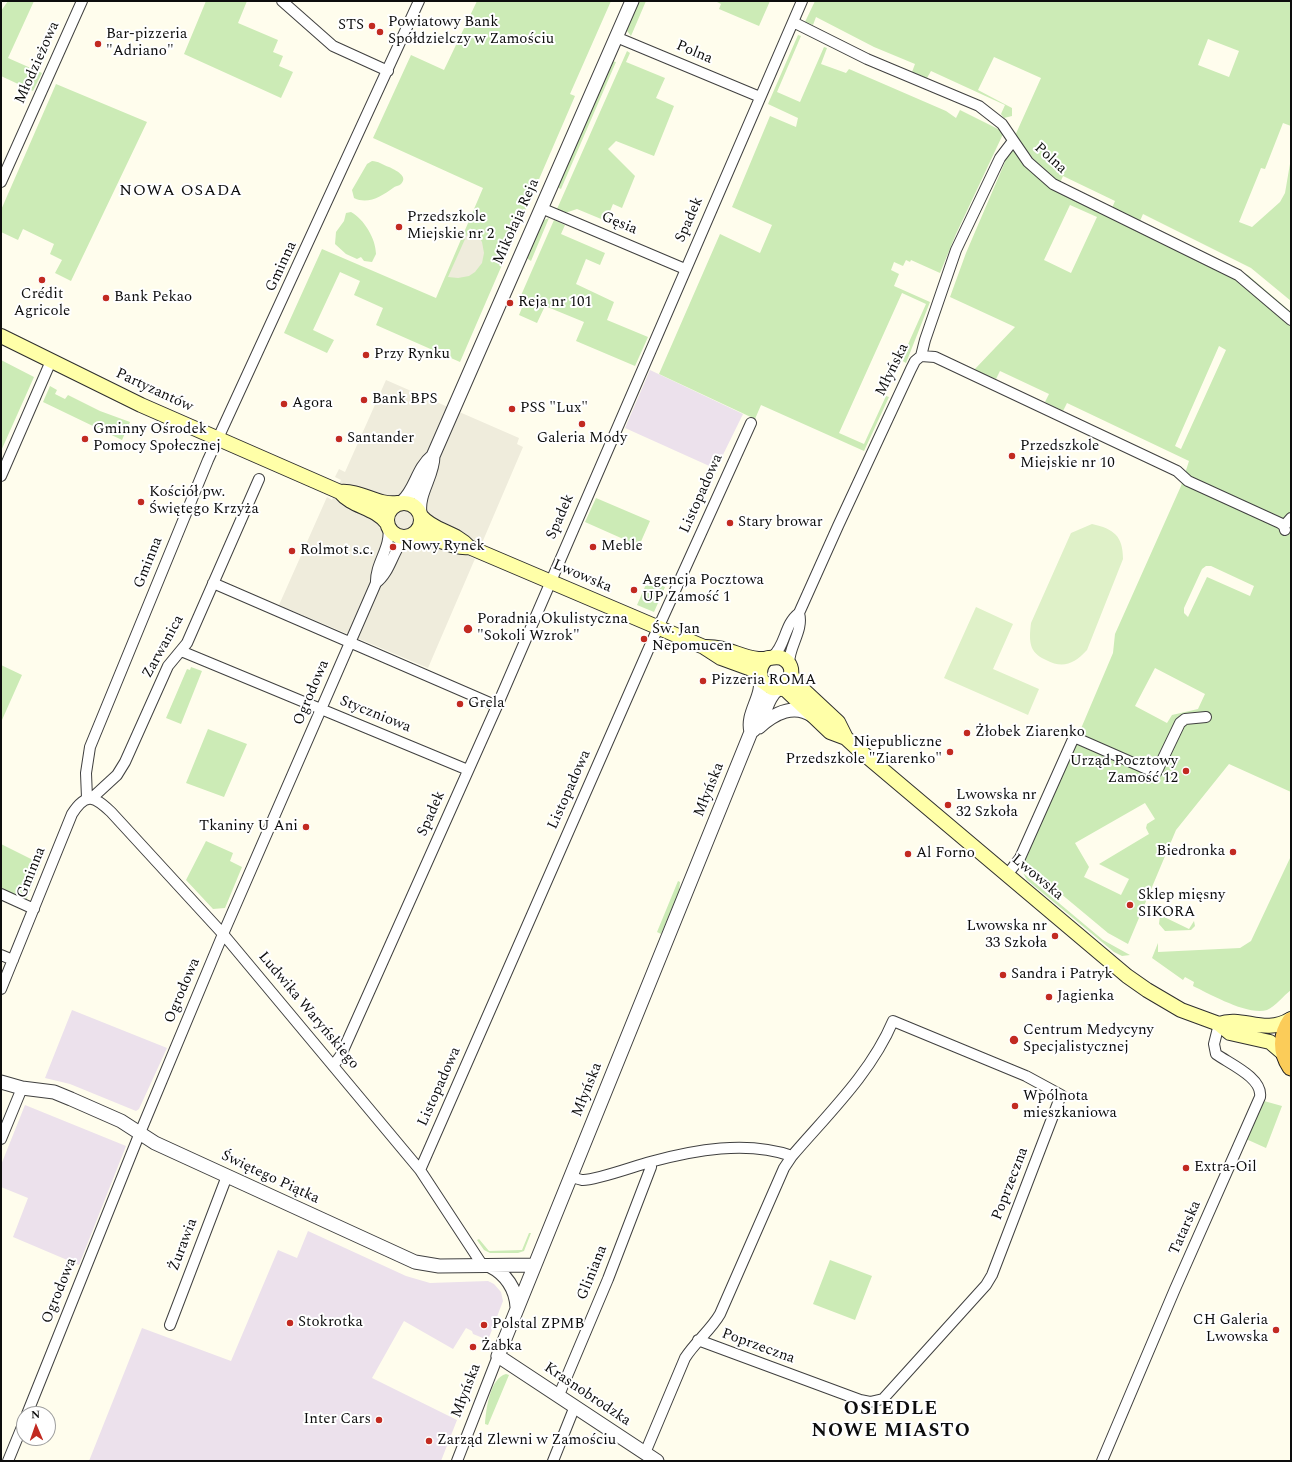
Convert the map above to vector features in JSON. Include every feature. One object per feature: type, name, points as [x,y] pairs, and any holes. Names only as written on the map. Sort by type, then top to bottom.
[{"type":"highway","points":[[1288,1060],[1284,1037],[1291,1020]]},
{"type":"main road","name":"Partyzantów","points":[[1,336],[146,407],[340,492],[355,493],[384,504],[400,503]]},
{"type":"main road","name":"Partyzantów","points":[[340,492],[348,500],[380,516],[388,525]]},
{"type":"main road","points":[[400,503],[411,504],[421,515],[420,528],[409,536],[396,535],[388,525],[390,509],[400,503]]},
{"type":"main road","name":"Lwowska","points":[[421,515],[429,523],[461,539],[469,547]]},
{"type":"main road","name":"Lwowska","points":[[409,536],[425,535],[453,546],[469,547],[704,647],[721,658],[754,670],[760,676]]},
{"type":"main road","name":"Lwowska","points":[[704,647],[722,647],[752,658],[770,658]]},
{"type":"main road","points":[[770,658],[782,658],[790,669],[789,681],[780,688],[768,686],[760,676],[763,663],[770,658]]},
{"type":"main road","name":"Lwowska","points":[[790,669],[794,681],[838,722],[846,738]]},
{"type":"main road","name":"Lwowska","points":[[780,688],[786,690],[830,732],[846,738],[1006,875],[1136,983],[1181,1010],[1219,1024],[1230,1033],[1270,1042],[1288,1060]]},
{"type":"main road","name":"Lwowska","points":[[1219,1024],[1233,1021],[1269,1026],[1291,1020]]},
{"type":"street","name":"Młodzieżowa","points":[[1,182],[82,1]]},
{"type":"street","points":[[282,1],[333,46],[388,71]]},
{"type":"street","name":"Gminna","points":[[1,988],[72,814],[80,802],[90,798],[85,781],[90,747],[168,556],[218,439],[419,1]]},
{"type":"street","name":"Mikołaja Reja","points":[[421,515],[420,500],[431,471],[432,456],[632,1]]},
{"type":"street","name":"Spadek","points":[[333,1066],[341,1055],[497,706],[802,1]]},
{"type":"street","name":"Polna","points":[[793,22],[867,58],[979,106],[1002,124],[1028,162],[1053,184],[1238,274],[1291,320]]},
{"type":"street","name":"Polna","points":[[616,37],[760,97]]},
{"type":"street","name":"Młyńska","points":[[770,658],[778,650],[790,622],[799,613],[828,546],[911,369],[915,361],[921,356],[925,340],[956,250],[1000,158],[1013,141]]},
{"type":"street","name":"Gęsia","points":[[541,208],[685,269]]},
{"type":"street","points":[[921,356],[930,356],[942,360],[1176,471],[1188,481],[1287,525]]},
{"type":"street","points":[[1,476],[51,361]]},
{"type":"street","name":"Listopadowa","points":[[420,1170],[658,628],[751,423]]},
{"type":"street","name":"Mikołaja Reja","points":[[400,503],[408,496],[424,464],[432,456]]},
{"type":"street","name":"Zarwanica","points":[[90,798],[119,772],[133,746],[168,666],[187,643],[259,479]]},
{"type":"street","name":"Ogrodowa","points":[[30,1406],[140,1133],[223,934],[376,584],[378,568],[389,540],[388,525]]},
{"type":"street","name":"Ogrodowa","points":[[376,584],[384,576],[400,544],[409,536]]},
{"type":"street","points":[[213,583],[497,706]]},
{"type":"street","name":"Młyńska","points":[[790,669],[789,654],[800,625],[799,613]]},
{"type":"street","name":"Styczniowa","points":[[181,651],[468,770]]},
{"type":"street","name":"Młyńska","points":[[755,729],[749,721],[760,691],[760,676]]},
{"type":"street","name":"Młyńska","points":[[457,1461],[570,1176],[755,729],[771,696],[780,688]]},
{"type":"street","points":[[755,729],[775,714],[787,710],[805,712],[815,718]]},
{"type":"street","points":[[1006,875],[1020,858],[1074,737],[1156,773],[1180,723],[1185,719],[1206,717]]},
{"type":"street","name":"Ludwika Waryńskiego","points":[[90,798],[98,801],[110,812],[223,934],[420,1170],[486,1266]]},
{"type":"street","points":[[1,894],[34,909]]},
{"type":"street","points":[[1,955],[13,960]]},
{"type":"street","name":"Poprzeczna","points":[[645,1453],[682,1364],[698,1340],[720,1314],[778,1178],[792,1156],[864,1072],[877,1053],[893,1020],[1026,1076],[1060,1095],[992,1275],[986,1285],[883,1399],[874,1402],[865,1402],[698,1340]]},
{"type":"street","name":"Tatarska","points":[[1102,1461],[1260,1096],[1260,1088],[1255,1080],[1216,1054],[1214,1044],[1219,1024]]},
{"type":"street","name":"Świętego Piątka","points":[[1,1082],[22,1088],[54,1092],[63,1095],[121,1121],[155,1143],[415,1262],[439,1266],[534,1265]]},
{"type":"street","points":[[1,1139],[22,1088]]},
{"type":"street","points":[[570,1176],[586,1180],[651,1162],[696,1152],[723,1149],[774,1150],[792,1156]]},
{"type":"street","name":"Gliniana","points":[[559,1395],[608,1279],[651,1167],[651,1162]]},
{"type":"street","name":"Żurawia","points":[[170,1325],[227,1176]]},
{"type":"street","points":[[486,1266],[500,1271],[510,1283],[515,1292],[518,1307]]},
{"type":"street","name":"Krasnobrodzka","points":[[498,1356],[657,1461]]},
{"type":"street","points":[[553,1461],[575,1406]]},
{"type":"street","points":[[8,1461],[16,1442]]},
{"type":"shaded area","points":[[470,228],[478,235],[482,242],[484,253],[482,263],[475,272],[469,276],[458,278],[448,277]]},
{"type":"shaded area","points":[[650,370],[743,414],[716,469],[625,428]]},
{"type":"shaded area","name":"Nowy Rynek","points":[[386,380],[519,438],[517,444],[523,447],[481,545],[476,542],[470,557],[475,559],[428,668],[279,605],[327,497],[332,500],[341,480],[335,477],[339,469],[345,472]]},
{"type":"shaded area","points":[[72,1010],[167,1048],[139,1109],[136,1111],[70,1084],[45,1078]]},
{"type":"shaded area","points":[[25,1105],[126,1146],[79,1265],[13,1237],[28,1198],[1,1187],[1,1165]]},
{"type":"shaded area","points":[[308,1231],[406,1276],[430,1283],[488,1281],[494,1284],[501,1292],[503,1301],[488,1340],[473,1334],[472,1331],[466,1328],[453,1349],[404,1321],[372,1378],[457,1420],[441,1461],[89,1461],[142,1328],[231,1361],[278,1250],[297,1258]]},
{"type":"green space","points":[[8,1],[34,1],[8,58],[42,73],[33,91],[1,76],[1,11]]},
{"type":"green space","points":[[206,1],[247,1],[238,23],[278,40],[273,52],[283,56],[279,66],[293,72],[281,98],[184,54]]},
{"type":"green space","points":[[477,1],[611,1],[570,94],[575,96],[460,362],[376,325],[383,308],[354,295],[360,281],[340,272],[313,330],[334,340],[327,353],[284,333],[322,249],[436,298],[483,188],[373,138],[411,55],[444,70]]},
{"type":"green space","points":[[639,1],[646,1],[631,36],[627,31],[627,26]]},
{"type":"green space","points":[[715,1],[770,1],[759,26],[719,9],[721,4]]},
{"type":"green space","points":[[815,1],[1291,1],[1291,126],[1283,123],[1265,169],[1261,168],[1239,222],[1252,227],[1280,202],[1285,193],[1291,158],[1291,301],[1251,268],[1143,214],[1140,221],[1248,275],[1290,311],[1291,310],[1291,792],[1229,764],[1176,830],[1128,944],[1108,933],[1024,863],[1113,653],[1115,634],[1181,486],[1189,461],[1067,403],[1063,411],[1045,402],[1049,394],[1000,371],[996,379],[974,370],[1015,327],[950,297],[966,253],[1005,162],[1005,158],[1041,78],[994,57],[978,90],[1012,108],[1012,116],[1004,118],[1001,114],[1005,105],[931,71],[927,78],[912,72],[915,64],[874,47],[816,17],[813,25],[805,22]],"holes":[[[1208,39],[1239,51],[1229,77],[1198,65]],[[1063,176],[1115,201],[1112,208],[1060,183]],[[1070,205],[1097,217],[1071,273],[1044,260]],[[1219,346],[1226,350],[1181,449],[1175,446]],[[1206,566],[1211,566],[1254,586],[1250,596],[1207,577],[1188,617],[1184,613],[1184,608],[1202,569]],[[1155,668],[1205,694],[1198,709],[1172,715],[1167,723],[1135,706]],[[1145,803],[1155,819],[1147,824],[1146,828],[1149,834],[1099,864],[1129,879],[1121,895],[1084,877],[1089,867],[1075,843]]]},
{"type":"green space","points":[[798,35],[801,36],[777,92],[800,102],[824,47],[827,48],[821,64],[846,73],[849,69],[946,111],[956,118],[960,110],[1004,132],[956,234],[940,273],[911,260],[910,262],[906,260],[903,266],[894,262],[891,270],[899,274],[894,286],[930,302],[906,363],[901,360],[926,304],[902,293],[839,433],[864,444],[886,396],[889,397],[864,451],[761,405],[755,419],[659,374],[720,234],[760,253],[772,225],[732,207],[770,116],[796,127],[798,118],[768,104]]},
{"type":"green space","points":[[627,51],[630,53],[626,62],[665,78],[656,98],[674,106],[654,156],[616,141],[608,149],[635,176],[622,208],[613,204],[606,221],[577,209],[565,213],[557,209]]},
{"type":"green space","points":[[612,61],[616,62],[561,189],[557,187]]},
{"type":"green space","points":[[56,84],[147,122],[71,281],[55,273],[62,260],[50,254],[54,244],[23,229],[18,240],[1,232],[1,210]]},
{"type":"green space","points":[[372,161],[378,162],[398,172],[402,176],[403,181],[400,185],[375,199],[364,201],[354,198],[352,190],[367,164]]},
{"type":"green space","points":[[351,212],[365,224],[372,236],[376,254],[372,262],[364,261],[361,257],[357,259],[346,254],[335,244],[336,232],[344,221],[346,213]]},
{"type":"green space","points":[[549,218],[531,261],[527,257],[542,221]]},
{"type":"green space","points":[[554,220],[565,225],[561,234],[605,253],[600,265],[586,259],[576,284],[614,302],[607,320],[648,337],[635,366],[576,341],[584,322],[545,306],[537,323],[519,315],[524,303],[519,300]]},
{"type":"green space","points":[[1,360],[34,377],[1,451]]},
{"type":"green space","points":[[50,386],[57,390],[55,394],[65,399],[68,395],[100,411],[130,422],[122,440],[43,402]]},
{"type":"green space","points":[[596,498],[650,521],[639,546],[585,522]]},
{"type":"green space","points":[[1092,524],[1106,528],[1116,535],[1123,551],[1123,559],[1087,650],[1078,659],[1068,664],[1052,663],[1040,657],[1033,650],[1030,639],[1031,623],[1071,533]]},
{"type":"green space","points":[[648,580],[665,587],[654,612],[637,605]]},
{"type":"green space","points":[[976,607],[1013,624],[993,669],[1039,689],[1028,715],[944,678]]},
{"type":"green space","points":[[1,665],[22,675],[2,720],[1,719]]},
{"type":"green space","points":[[191,667],[202,671],[181,724],[166,718],[187,669],[190,670]]},
{"type":"green space","points":[[208,729],[247,744],[224,797],[186,783]]},
{"type":"green space","points":[[206,841],[233,853],[230,861],[242,867],[225,908],[213,909],[186,880]]},
{"type":"green space","points":[[1,844],[41,864],[26,901],[1,889]]},
{"type":"green space","points":[[1291,856],[1291,990],[1273,1006],[1267,1010],[1259,1011],[1250,1010],[1229,1003],[1193,986],[1194,982],[1185,977],[1183,980],[1152,958],[1158,943],[1158,952],[1240,948],[1251,941]]},
{"type":"green space","points":[[1023,873],[1103,940],[1130,955],[1122,956],[1114,952],[1027,880]]},
{"type":"green space","points":[[678,881],[680,882],[679,892],[661,934],[657,932]]},
{"type":"green space","points":[[1160,915],[1189,929],[1194,921],[1195,926],[1191,930],[1165,931],[1159,924]]},
{"type":"green space","points":[[1264,1101],[1282,1106],[1266,1148],[1246,1139]]},
{"type":"green space","points":[[529,1233],[531,1233],[524,1251],[518,1253],[490,1253],[484,1250],[477,1240],[479,1239],[489,1251],[522,1250]]},
{"type":"green space","points":[[830,1260],[872,1276],[855,1320],[813,1304]]},
{"type":"green space","points":[[506,1374],[509,1375],[488,1425],[485,1424],[486,1410],[490,1395],[496,1381]]},
{"type":"place","name":"STS","points":[[372,26]]},
{"type":"place","name":"Powiatowy Bank Spółdzielczy w Zamościu","points":[[380,32]]},
{"type":"place","name":"Bar-pizzeria \"Adriano\"","points":[[98,44]]},
{"type":"place","name":"Przedszkole Miejskie nr 2","points":[[399,227]]},
{"type":"place","name":"Crédit Agricole","points":[[42,280]]},
{"type":"place","name":"Bank Pekao","points":[[106,298]]},
{"type":"place","name":"Reja nr 101","points":[[510,303]]},
{"type":"place","name":"Przy Rynku","points":[[366,355]]},
{"type":"place","name":"Bank BPS","points":[[364,400]]},
{"type":"place","name":"Agora","points":[[284,404]]},
{"type":"place","name":"PSS \"Lux\"","points":[[512,409]]},
{"type":"place","name":"Galeria Mody","points":[[582,424]]},
{"type":"place","name":"Gminny Ośrodek Pomocy Społecznej","points":[[85,439]]},
{"type":"place","name":"Santander","points":[[339,439]]},
{"type":"place","name":"Przedszkole Miejskie nr 10","points":[[1012,456]]},
{"type":"place","name":"Kościół pw. Świętego Krzyża","points":[[141,502]]},
{"type":"place","name":"Stary browar","points":[[730,523]]},
{"type":"place","name":"Nowy Rynek","points":[[393,547]]},
{"type":"place","name":"Meble","points":[[593,547]]},
{"type":"place","name":"Rolmot s.c.","points":[[292,551]]},
{"type":"place","name":"Agencja Pocztowa UP Zamość 1","points":[[634,590]]},
{"type":"place","name":"Poradnia Okulistyczna \"Sokoli Wzrok\"","points":[[468,629]]},
{"type":"place","name":"Św. Jan Nepomucen","points":[[644,639]]},
{"type":"place","name":"Pizzeria ROMA","points":[[703,681]]},
{"type":"place","name":"Grela","points":[[460,704]]},
{"type":"place","name":"Żłobek Ziarenko","points":[[967,733]]},
{"type":"place","name":"Niepubliczne Przedszkole \"Ziarenko\"","points":[[950,752]]},
{"type":"place","name":"Urząd Pocztowy Zamość 12","points":[[1186,771]]},
{"type":"place","name":"Lwowska nr 32 Szkoła","points":[[948,805]]},
{"type":"place","name":"Tkaniny U Ani","points":[[306,827]]},
{"type":"place","name":"Biedronka","points":[[1233,852]]},
{"type":"place","name":"Al Forno","points":[[908,854]]},
{"type":"place","name":"Sklep mięsny SIKORA","points":[[1130,905]]},
{"type":"place","name":"Lwowska nr 33 Szkoła","points":[[1055,936]]},
{"type":"place","name":"Sandra i Patryk","points":[[1003,975]]},
{"type":"place","name":"Jagienka","points":[[1049,997]]},
{"type":"place","name":"Centrum Medycyny Specjalistycznej","points":[[1014,1040]]},
{"type":"place","name":"Wpólnota mieszkaniowa","points":[[1015,1106]]},
{"type":"place","name":"Extra-Oil","points":[[1186,1168]]},
{"type":"place","name":"Stokrotka","points":[[290,1323]]},
{"type":"place","name":"Polstal ZPMB","points":[[484,1325]]},
{"type":"place","name":"CH Galeria Lwowska","points":[[1276,1330]]},
{"type":"place","name":"Żabka","points":[[473,1347]]},
{"type":"place","name":"Inter Cars","points":[[379,1420]]},
{"type":"place","name":"Zarząd Zlewni w Zamościu","points":[[429,1441]]},
{"type":"district","name":"NOWA OSADA","points":[[181,192]]},
{"type":"district","name":"OSIEDLE NOWE MIASTO","points":[[891,1421]]}]
